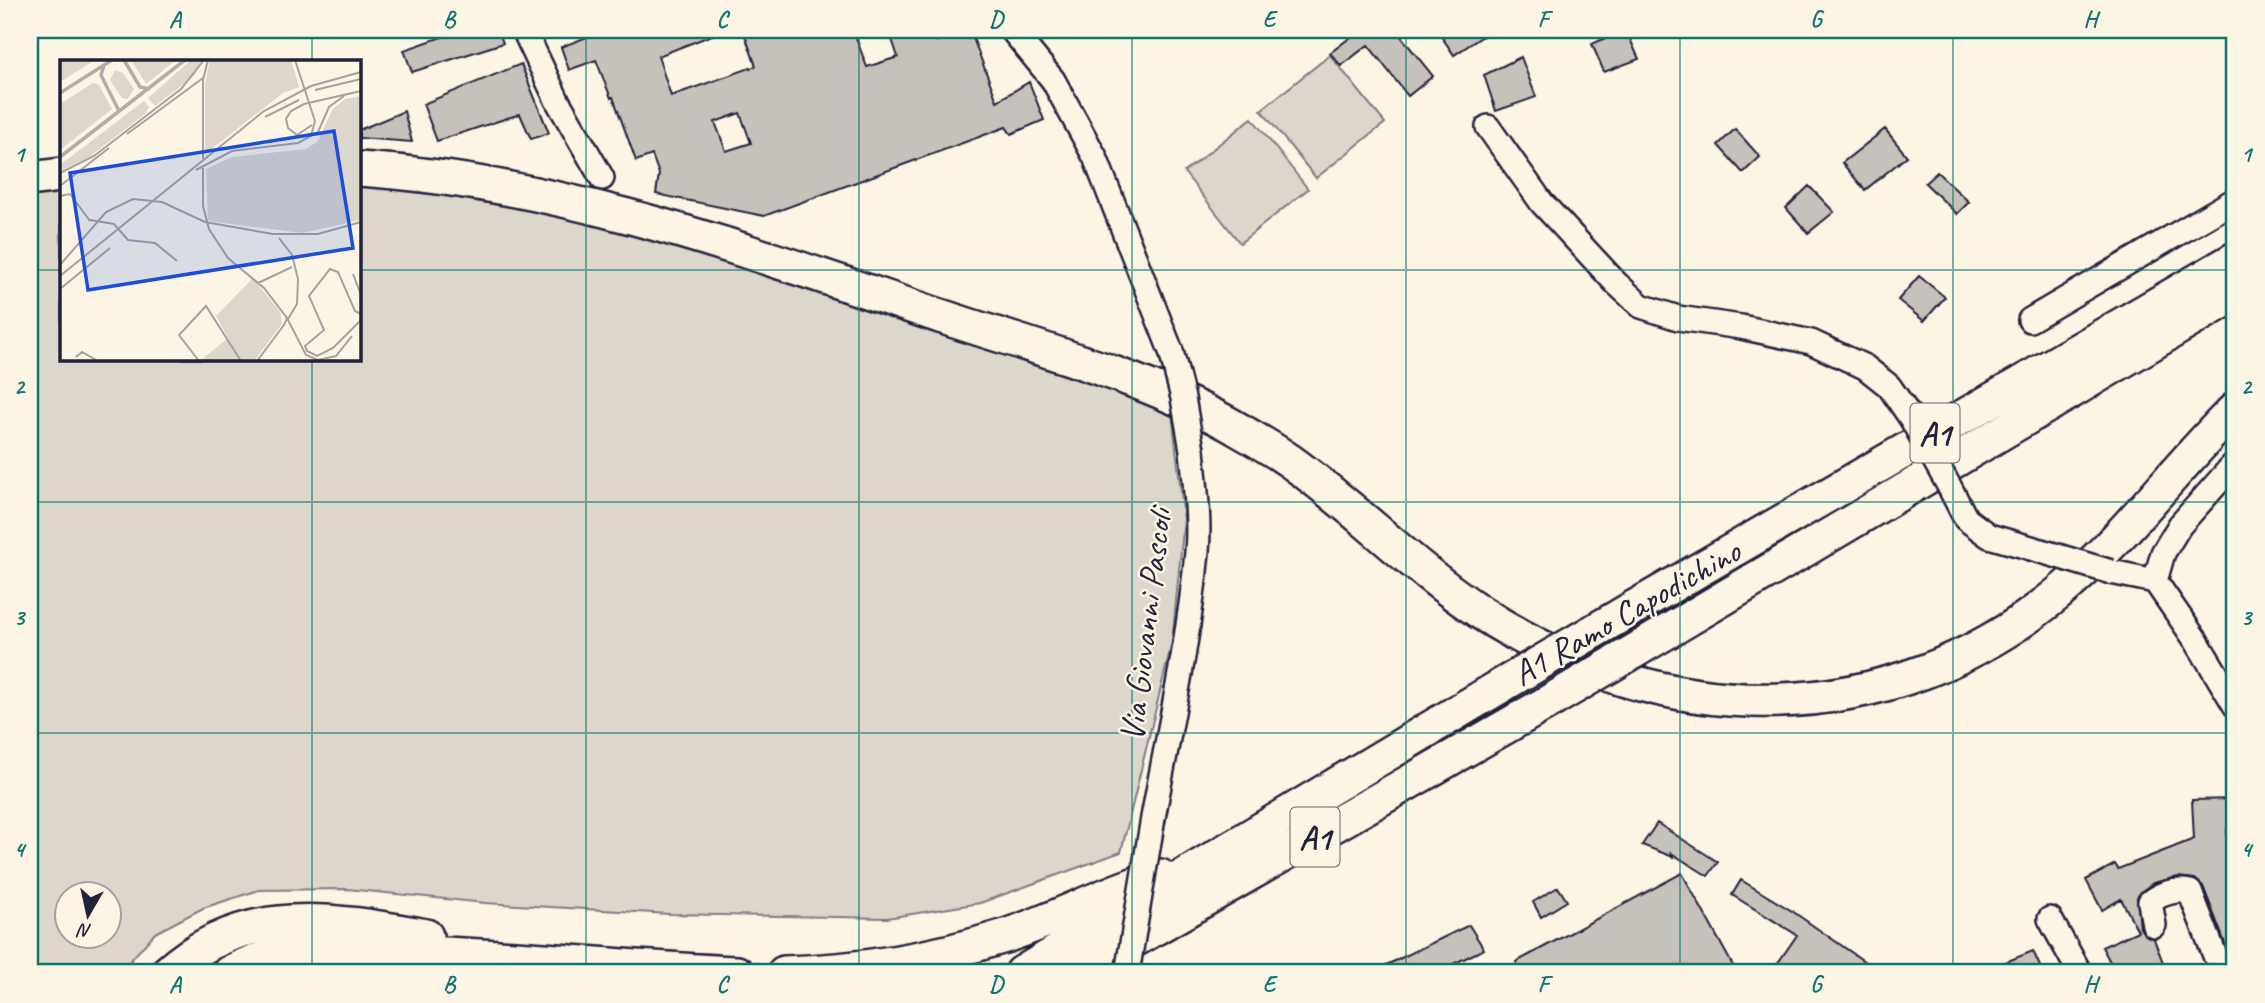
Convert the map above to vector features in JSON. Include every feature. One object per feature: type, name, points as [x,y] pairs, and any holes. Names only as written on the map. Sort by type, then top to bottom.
[{"type":"highway","points":[[360,169],[468,180],[551,195],[650,221],[769,258],[1127,379],[1197,408],[1289,460],[1480,612],[1528,639],[1622,679],[1670,692],[1723,699],[1774,701],[1837,695],[1920,674],[1973,651],[2018,624],[2062,590],[2103,551],[2235,409]]},
{"type":"highway","points":[[30,179],[60,175]]},
{"type":"highway","name":"A1 Ramo Capodichino","points":[[1022,973],[1504,684],[2235,259]]},
{"type":"highway","name":"A1 Ramo Capodichino","points":[[1077,973],[1675,628],[2235,294]]},
{"type":"highway","points":[[783,973],[883,966],[941,954],[1006,936],[1065,914],[1126,886],[1206,863]]},
{"type":"highway","points":[[167,973],[220,939],[280,921],[319,920],[376,927],[555,960]]},
{"type":"highway","points":[[229,973],[249,962],[278,954],[314,949],[555,960],[737,973]]},
{"type":"street","points":[[524,30],[557,100],[602,178]]},
{"type":"street","name":"Via Giovanni Pascoli","points":[[1012,30],[1053,80],[1095,157],[1171,351],[1192,450],[1198,505],[1197,551],[1182,657],[1126,973]]},
{"type":"street","points":[[1488,127],[1542,203],[1616,284],[1641,306],[1678,318],[1741,327],[1811,342],[1865,367],[1889,386],[1911,418],[1966,519],[1989,536],[2111,572],[2155,580],[2235,705]]},
{"type":"street","points":[[2030,320],[2235,200]]},
{"type":"street","points":[[2155,580],[2162,552],[2180,525],[2235,463]]},
{"type":"street","points":[[2154,925],[2150,902],[2159,895],[2181,890],[2190,892],[2222,973]]},
{"type":"street","points":[[2050,919],[2080,973]]},
{"type":"shaded area","points":[[1330,55],[1385,123],[1316,178],[1261,110]]},
{"type":"shaded area","points":[[1252,118],[1308,189],[1240,243],[1184,172]]},
{"type":"shaded area","points":[[360,185],[401,188],[604,223],[683,245],[1096,384],[1172,413],[1184,519],[1172,642],[1121,852],[980,903],[887,918],[670,914],[485,903],[347,889],[259,890],[203,908],[155,933],[119,973],[30,973],[30,195],[60,190],[60,360],[360,360]]},
{"type":"building","points":[[462,30],[498,30],[503,43],[412,72],[404,50]]},
{"type":"building","points":[[605,30],[725,30],[658,56],[671,96],[756,66],[743,30],[853,30],[867,67],[898,57],[889,30],[932,30],[936,41],[970,30],[997,101],[1029,82],[1044,120],[1011,134],[1006,127],[764,216],[656,194],[659,174],[652,155],[636,161],[613,97],[611,98],[596,60],[569,70],[561,47]],"holes":[[[740,113],[751,143],[726,151],[715,122]]]},
{"type":"building","points":[[1360,30],[1396,30],[1433,76],[1408,96],[1368,45],[1341,66],[1330,53]]},
{"type":"building","points":[[1437,30],[1492,30],[1454,55]]},
{"type":"building","points":[[1605,30],[1626,30],[1639,59],[1604,72],[1592,44],[1608,37]]},
{"type":"building","points":[[1521,57],[1536,97],[1496,111],[1484,75]]},
{"type":"building","points":[[521,64],[549,133],[531,139],[520,114],[437,141],[423,104]]},
{"type":"building","points":[[404,111],[412,142],[360,138],[360,130]]},
{"type":"building","points":[[1735,129],[1760,157],[1743,173],[1718,145]]},
{"type":"building","points":[[1885,129],[1907,156],[1865,190],[1842,163]]},
{"type":"building","points":[[1937,172],[1969,202],[1957,214],[1925,183]]},
{"type":"building","points":[[1809,186],[1834,212],[1808,233],[1786,208]]},
{"type":"building","points":[[1919,276],[1945,297],[1924,321],[1898,300]]},
{"type":"building","points":[[2235,799],[2235,828],[2227,829],[2228,871],[2235,871],[2235,969],[2203,886],[2195,879],[2178,877],[2153,883],[2137,897],[2140,928],[2144,934],[2154,939],[2167,973],[2116,973],[2102,947],[2138,931],[2121,899],[2102,910],[2086,880],[2115,864],[2118,869],[2194,839],[2192,800]]},
{"type":"building","points":[[1657,823],[1718,862],[1708,876],[1671,853],[1673,857],[1642,845]]},
{"type":"building","points":[[1682,873],[1737,973],[1522,973],[1516,962]]},
{"type":"building","points":[[1741,880],[1792,911],[1881,973],[1771,973],[1797,935],[1732,895]]},
{"type":"building","points":[[1558,887],[1567,901],[1541,917],[1533,902]]},
{"type":"building","points":[[1469,925],[1484,949],[1435,973],[1370,973]]},
{"type":"building","points":[[2033,951],[2043,973],[1978,973]]}]
